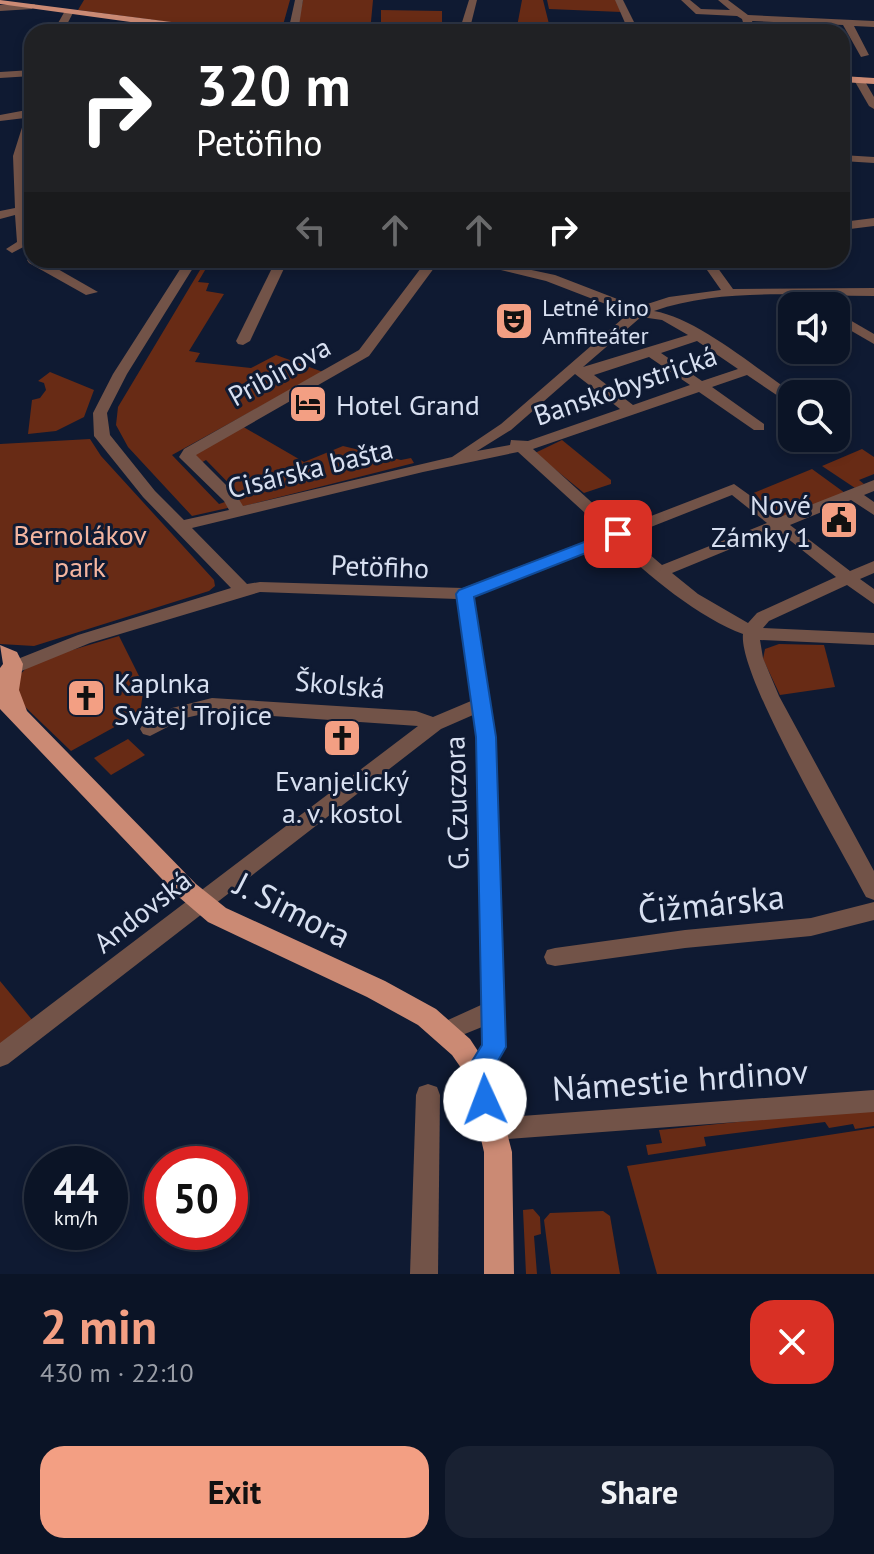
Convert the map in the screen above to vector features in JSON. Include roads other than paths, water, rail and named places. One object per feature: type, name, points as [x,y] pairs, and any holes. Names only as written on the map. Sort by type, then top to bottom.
[{"type":"main road","points":[[0,1],[138,24]]},
{"type":"main road","points":[[850,79],[874,81]]},
{"type":"main road","points":[[5,664],[9,690],[17,712]]},
{"type":"main road","name":"J. Simora","points":[[0,696],[217,915],[376,989],[427,1017],[445,1032],[461,1047],[478,1071],[493,1129]]},
{"type":"main road","points":[[493,1129],[498,1152],[499,1274]]},
{"type":"street","points":[[294,24],[299,0]]},
{"type":"street","points":[[466,24],[473,0]]},
{"type":"street","points":[[619,0],[630,24]]},
{"type":"street","points":[[685,0],[699,12],[874,24]]},
{"type":"street","points":[[722,0],[743,16],[747,24]]},
{"type":"street","points":[[0,8],[32,6]]},
{"type":"street","points":[[62,24],[69,11]]},
{"type":"street","points":[[850,27],[864,55]]},
{"type":"street","points":[[0,75],[24,74]]},
{"type":"street","points":[[859,80],[874,106]]},
{"type":"street","points":[[0,118],[24,114]]},
{"type":"street","points":[[17,245],[21,210],[19,156],[24,139]]},
{"type":"street","points":[[850,158],[874,160]]},
{"type":"street","points":[[0,215],[21,210]]},
{"type":"street","points":[[850,225],[874,222]]},
{"type":"street","points":[[47,268],[91,292]]},
{"type":"street","points":[[187,268],[120,374],[100,413],[102,436],[149,494],[243,590]]},
{"type":"street","points":[[243,341],[278,268]]},
{"type":"street","name":"Pribinova","points":[[238,512],[231,499],[187,457],[193,448],[364,353],[428,268]]},
{"type":"street","points":[[503,268],[550,278],[638,312],[666,317],[778,390]]},
{"type":"street","points":[[712,268],[729,293]]},
{"type":"street","points":[[850,293],[874,292]]},
{"type":"street","points":[[452,460],[506,427],[579,371],[638,312],[669,301],[729,293],[778,294]]},
{"type":"street","points":[[867,329],[874,340]]},
{"type":"street","points":[[579,371],[699,336]]},
{"type":"street","points":[[651,352],[759,427]]},
{"type":"street","name":"Banskobystrická","points":[[452,460],[519,449],[748,370]]},
{"type":"street","points":[[579,371],[630,410]]},
{"type":"street","points":[[506,427],[519,449],[660,572],[722,618],[752,632],[815,639],[874,639]]},
{"type":"street","name":"Cisárska bašta","points":[[181,526],[452,460]]},
{"type":"street","points":[[660,572],[874,485]]},
{"type":"street","name":"Petöfiho","points":[[5,664],[260,587],[465,594],[734,489],[771,516],[777,525]]},
{"type":"street","points":[[853,494],[874,510]]},
{"type":"street","points":[[777,525],[874,598]]},
{"type":"street","points":[[874,566],[763,617],[752,632],[751,650],[770,696],[874,891]]},
{"type":"street","name":"G. Czuczora","points":[[465,594],[486,737],[494,1047],[478,1071]]},
{"type":"street","name":"Školská","points":[[150,729],[195,707],[229,704],[416,718],[434,724]]},
{"type":"street","name":"Andovská","points":[[0,1057],[434,724],[479,705]]},
{"type":"street","name":"Čižmárska","points":[[555,957],[685,939],[811,927],[874,911]]},
{"type":"street","points":[[445,1032],[493,1011]]},
{"type":"street","points":[[424,1274],[428,1095]]},
{"type":"street","name":"Námestie hrdinov","points":[[493,1129],[545,1120],[874,1101]]},
{"type":"place","name":"Letné kino Amfiteáter","points":[[514,321]]},
{"type":"place","name":"Hotel Grand","points":[[308,404]]},
{"type":"place","name":"Nové Zámky 1","points":[[839,520]]},
{"type":"place","name":"Kaplnka Svätej Trojice","points":[[86,698]]},
{"type":"place","name":"Evanjelický a. v. kostol","points":[[342,738]]},
{"type":"park label","name":"Bernolákov park","points":[[80,550]]}]
